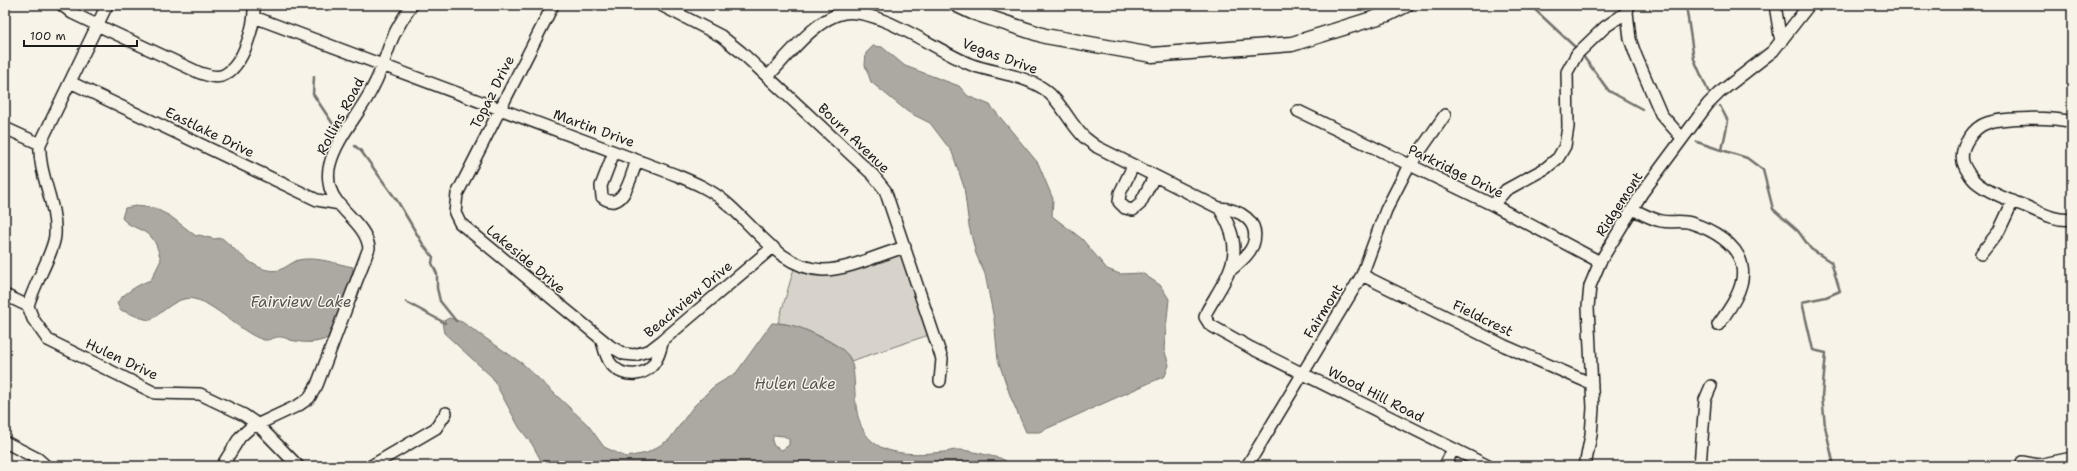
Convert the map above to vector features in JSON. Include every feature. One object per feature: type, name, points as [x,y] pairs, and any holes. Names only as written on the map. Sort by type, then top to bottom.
[{"type":"main road","points":[[958,5],[972,12],[1045,36],[1152,55],[1292,44],[1388,14],[1406,5]]},
{"type":"street","points":[[62,5],[72,13],[97,26],[200,73],[212,77],[223,75],[234,68],[251,31],[254,17],[254,5]]},
{"type":"street","points":[[5,295],[28,306],[55,236],[55,214],[40,159],[40,144],[107,5]]},
{"type":"street","name":"Rollins Road","points":[[222,466],[240,437],[258,424],[309,398],[317,385],[368,254],[368,239],[364,232],[340,204],[330,189],[328,176],[330,164],[334,152],[373,87],[394,36],[412,5]]},
{"type":"street","name":"Topaz Drive","points":[[457,194],[553,5]]},
{"type":"street","name":"Bourn Avenue","points":[[661,5],[721,36],[768,76],[874,175],[885,190],[942,359],[940,381]]},
{"type":"street","points":[[1775,5],[1781,42]]},
{"type":"street","name":"Ridgemont","points":[[1585,466],[1591,435],[1592,384],[1588,295],[1600,262],[1632,209],[1682,138],[1719,93],[1773,52],[1809,5]]},
{"type":"street","points":[[1628,9],[1630,39],[1661,114],[1682,138]]},
{"type":"street","points":[[1493,205],[1506,190],[1546,168],[1558,158],[1565,146],[1568,127],[1567,72],[1577,54],[1605,27],[1628,9]]},
{"type":"street","name":"Vegas Drive","points":[[768,76],[827,19],[844,13],[860,13],[877,18],[972,64],[1028,80],[1045,90],[1083,136],[1097,147],[1154,177],[1219,208],[1231,208],[1241,212],[1249,220],[1255,237],[1252,246],[1245,257],[1232,269]]},
{"type":"street","name":"Martin Drive","points":[[254,17],[676,174],[708,189],[724,200],[773,247],[795,263],[810,269],[825,270],[841,268],[905,247]]},
{"type":"street","name":"Eastlake Drive","points":[[70,82],[317,200],[340,204]]},
{"type":"street","name":"Parkridge Drive","points":[[1298,111],[1493,205],[1600,262]]},
{"type":"street","name":"Fairmont","points":[[1247,466],[1362,275],[1386,210],[1410,164],[1445,115]]},
{"type":"street","points":[[2072,122],[2064,119],[2032,118],[1986,123],[1971,134],[1964,149],[1963,162],[1972,178],[1980,185],[2013,201],[2055,218],[2072,219]]},
{"type":"street","points":[[5,128],[40,144]]},
{"type":"street","points":[[614,152],[601,186],[602,197],[608,201],[615,202],[624,195],[637,160]]},
{"type":"street","points":[[1133,166],[1120,193],[1119,202],[1125,208],[1133,210],[1140,204],[1154,177]]},
{"type":"street","name":"Lakeside Drive","points":[[457,194],[456,213],[460,223],[599,339]]},
{"type":"street","points":[[1981,254],[1999,231],[2013,201]]},
{"type":"street","points":[[1219,208],[1229,223],[1234,248],[1232,269]]},
{"type":"street","points":[[1632,209],[1661,221],[1689,222],[1700,226],[1732,247],[1742,267],[1741,279],[1728,312],[1718,325]]},
{"type":"street","name":"Beachview Drive","points":[[599,339],[624,354],[635,355],[650,350],[773,247]]},
{"type":"street","name":"Wood Hill Road","points":[[1232,269],[1205,317],[1210,325],[1251,348],[1488,466]]},
{"type":"street","name":"Fieldcrest","points":[[1362,275],[1505,346],[1592,384]]},
{"type":"street","name":"Hulen Drive","points":[[28,306],[32,319],[48,340],[155,393],[200,394],[244,415],[258,424],[298,466]]},
{"type":"street","points":[[599,339],[610,362],[618,371],[628,375],[639,374],[650,367],[657,359],[663,340]]},
{"type":"street","points":[[1700,466],[1704,400],[1711,386]]},
{"type":"street","points":[[371,466],[436,428],[446,412]]},
{"type":"street","points":[[5,442],[34,457],[46,466]]},
{"type":"street","points":[[1445,466],[1453,449]]},
{"type":"street","points":[[2022,462],[2038,465],[2072,458]]},
{"type":"shaded area","points":[[904,248],[932,334],[851,361],[847,354],[840,348],[819,336],[786,324],[778,323],[795,265],[810,270]]},
{"type":"water","points":[[873,46],[882,47],[905,66],[959,86],[968,96],[990,105],[1038,163],[1053,199],[1052,216],[1082,239],[1107,269],[1120,274],[1142,273],[1160,285],[1169,299],[1164,349],[1169,365],[1165,376],[1039,432],[1026,432],[1011,398],[998,360],[994,319],[985,274],[976,254],[969,226],[964,187],[952,152],[930,123],[908,112],[871,82],[865,65],[866,53]]},
{"type":"water","name":"Fairview Lake","points":[[136,206],[154,208],[170,216],[196,236],[199,235],[214,239],[222,238],[241,255],[263,269],[271,271],[279,270],[298,260],[305,259],[326,261],[353,267],[350,284],[328,338],[309,342],[295,341],[283,337],[264,340],[245,330],[203,302],[193,299],[180,300],[151,320],[120,310],[117,303],[119,300],[132,289],[151,280],[161,260],[152,238],[143,231],[127,223],[122,218],[125,208]]},
{"type":"water","name":"Hulen Lake","points":[[449,318],[462,322],[523,364],[588,425],[604,447],[626,457],[647,453],[669,440],[693,407],[713,387],[736,373],[772,323],[778,323],[796,326],[841,348],[847,354],[851,361],[853,371],[856,408],[859,421],[864,432],[880,447],[898,452],[917,454],[956,450],[966,451],[1000,458],[1006,461],[1008,466],[544,466],[532,444],[519,427],[492,377],[444,333],[442,322]],"holes":[[[774,435],[784,436],[789,439],[789,445],[782,450],[774,446],[772,441]]]},
{"type":"waterway","points":[[1530,5],[1575,47]]},
{"type":"waterway","points":[[1686,5],[1694,59],[1708,91]]},
{"type":"waterway","points":[[1583,56],[1609,91],[1642,109]]},
{"type":"waterway","points":[[314,77],[313,94],[337,130]]},
{"type":"waterway","points":[[1720,106],[1728,121],[1722,150],[1747,158],[1763,170],[1773,209],[1798,231],[1811,249],[1831,262],[1840,291],[1826,297],[1802,302],[1813,350],[1826,353],[1822,396],[1825,426],[1834,466]]},
{"type":"waterway","points":[[1697,142],[1721,150]]},
{"type":"waterway","points":[[355,146],[361,151],[398,202],[424,246],[433,257],[432,263],[437,274],[437,288],[440,301],[456,321]]},
{"type":"waterway","points":[[406,302],[445,323]]}]
